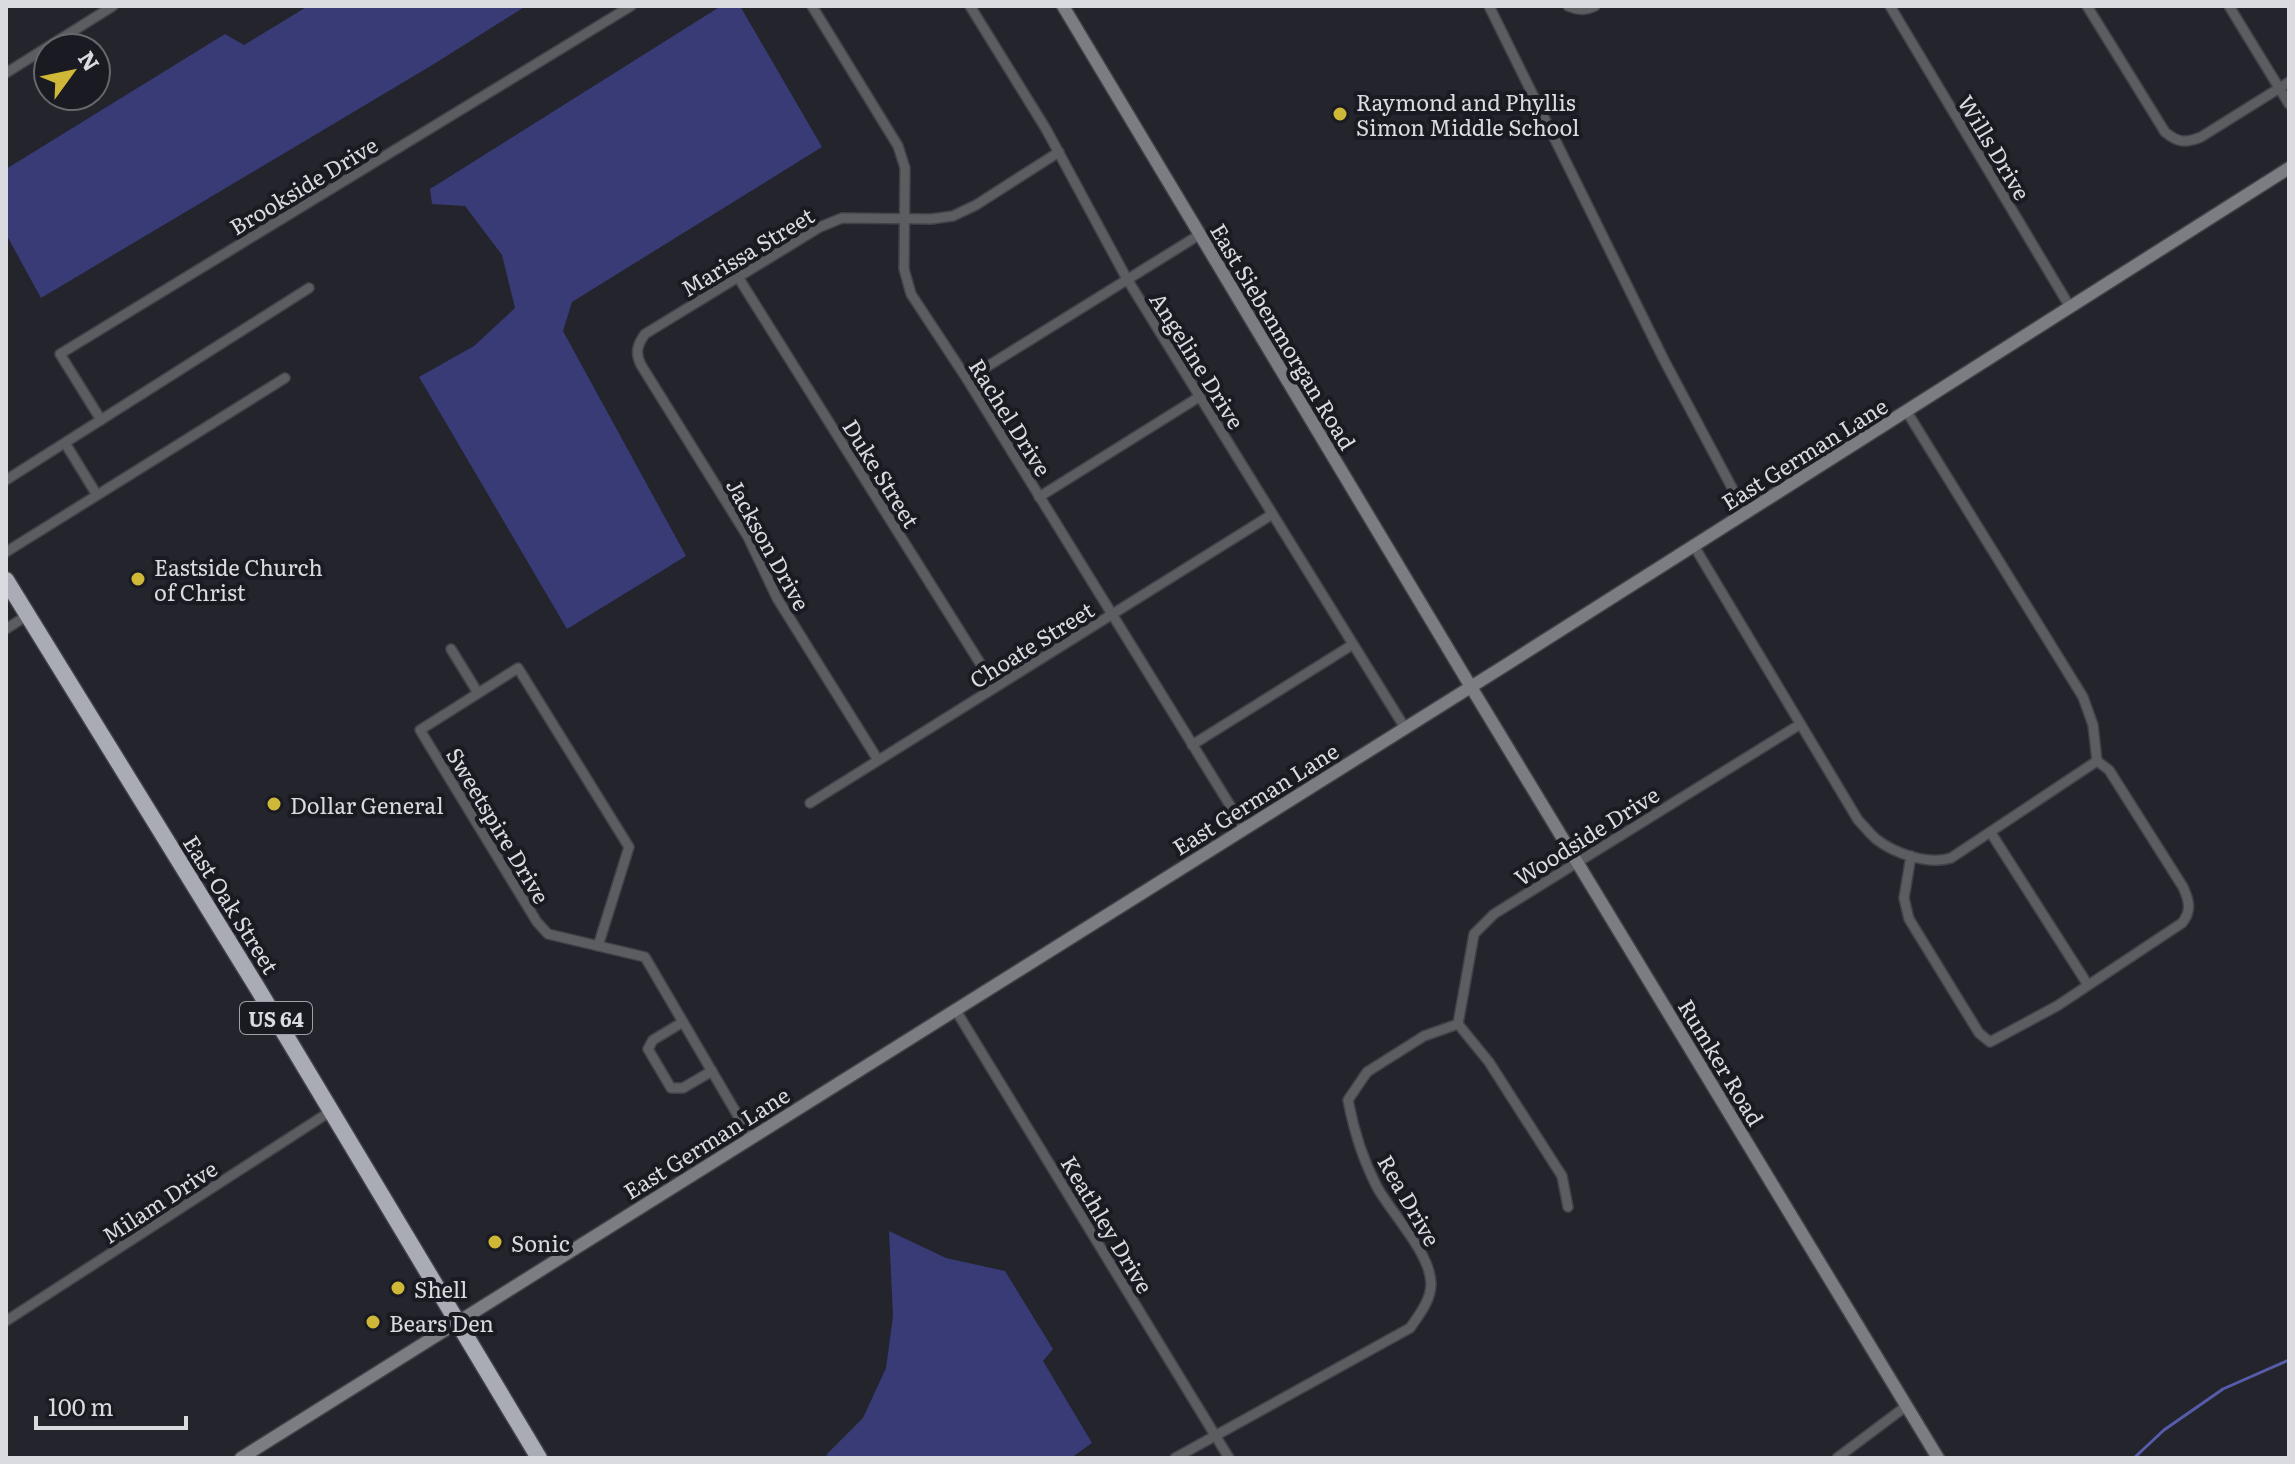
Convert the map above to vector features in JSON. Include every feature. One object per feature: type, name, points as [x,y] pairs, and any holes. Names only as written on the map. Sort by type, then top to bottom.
[{"type":"highway","name":"East Oak Street","points":[[6,580],[539,1458]]},
{"type":"street","points":[[6,73],[113,6]]},
{"type":"street","name":"Brookside Drive","points":[[101,420],[60,354],[631,6]]},
{"type":"street","name":"Rachel Drive","points":[[812,6],[898,146],[905,168],[904,269],[911,294],[967,379],[1244,828]]},
{"type":"street","name":"Angeline Drive","points":[[970,6],[1059,152],[1127,279],[1405,728]]},
{"type":"street","name":"East Siebenmorgan Road","points":[[1063,6],[1471,687]]},
{"type":"street","points":[[1489,6],[1664,360],[1746,514]]},
{"type":"street","points":[[1568,6],[1577,10],[1595,6]]},
{"type":"street","name":"Wills Drive","points":[[1890,6],[2070,307]]},
{"type":"street","points":[[2087,6],[2165,132],[2176,141],[2189,142],[2201,137],[2289,82]]},
{"type":"street","points":[[2229,6],[2289,104]]},
{"type":"street","name":"Marissa Street","points":[[638,344],[645,334],[820,227],[842,218],[931,219],[953,216],[976,205],[1059,152]]},
{"type":"street","name":"East German Lane","points":[[241,1458],[1746,514],[2289,168]]},
{"type":"street","points":[[967,379],[1199,235]]},
{"type":"street","name":"Duke Street","points":[[738,277],[995,687]]},
{"type":"street","points":[[6,480],[309,288]]},
{"type":"street","name":"Jackson Drive","points":[[638,344],[637,356],[641,365],[748,537],[777,598],[878,760]]},
{"type":"street","points":[[6,552],[285,378]]},
{"type":"street","points":[[1039,497],[1199,397]]},
{"type":"street","points":[[1907,412],[2083,697],[2093,725],[2097,761],[2109,770],[2189,901],[2188,916],[2182,923],[2043,1014],[1990,1042],[1979,1033],[1909,919],[1904,898],[1911,856]]},
{"type":"street","points":[[65,443],[97,495]]},
{"type":"street","name":"Choate Street","points":[[810,803],[1271,515]]},
{"type":"street","points":[[1694,546],[1858,820],[1878,841],[1911,856],[1939,862],[1951,858],[2097,761]]},
{"type":"street","points":[[6,629],[28,615]]},
{"type":"street","points":[[1192,745],[1352,645]]},
{"type":"street","points":[[451,649],[478,693],[518,668],[629,847],[598,946]]},
{"type":"street","name":"Rumker Road","points":[[1471,687],[1938,1458]]},
{"type":"street","name":"Sweetspire Drive","points":[[478,693],[420,730],[537,922],[548,934],[645,957],[683,1022]]},
{"type":"street","name":"Woodside Drive","points":[[1458,1024],[1474,934],[1494,914],[1799,725]]},
{"type":"street","points":[[1991,833],[2088,985]]},
{"type":"street","name":"Keathley Drive","points":[[955,1009],[1229,1458]]},
{"type":"street","points":[[712,1071],[683,1088],[671,1088],[648,1049],[649,1044],[683,1022],[712,1071],[751,1138]]},
{"type":"street","points":[[1458,1024],[1489,1062],[1562,1176],[1568,1207]]},
{"type":"street","name":"Rea Drive","points":[[1175,1458],[1410,1328],[1424,1309],[1431,1284],[1425,1261],[1378,1189],[1354,1138],[1348,1100],[1367,1072],[1424,1036],[1458,1024]]},
{"type":"street","name":"Milam Drive","points":[[6,1321],[331,1111]]},
{"type":"street","points":[[1837,1458],[1905,1407]]},
{"type":"shaded area","points":[[308,6],[526,6],[41,298],[6,234],[6,169],[98,112],[112,112],[112,104],[225,34],[244,45]]},
{"type":"shaded area","points":[[721,6],[740,6],[822,147],[572,302],[563,331],[686,556],[567,629],[419,377],[474,346],[515,308],[502,255],[465,206],[432,204],[430,189]]},
{"type":"shaded area","points":[[889,1231],[946,1258],[1005,1271],[1053,1349],[1043,1361],[1092,1443],[1071,1458],[831,1458],[826,1455],[863,1418],[886,1368],[893,1316]]},
{"type":"waterway","points":[[2134,1458],[2164,1430],[2223,1389],[2289,1360]]},
{"type":"place","name":"Raymond and Phyllis Simon Middle School","points":[[1340,114]]},
{"type":"place","name":"Eastside Church of Christ","points":[[138,579]]},
{"type":"place","name":"Dollar General","points":[[274,804]]},
{"type":"place","name":"Sonic","points":[[495,1242]]},
{"type":"place","name":"Shell","points":[[398,1288]]},
{"type":"place","name":"Bears Den","points":[[373,1322]]}]
